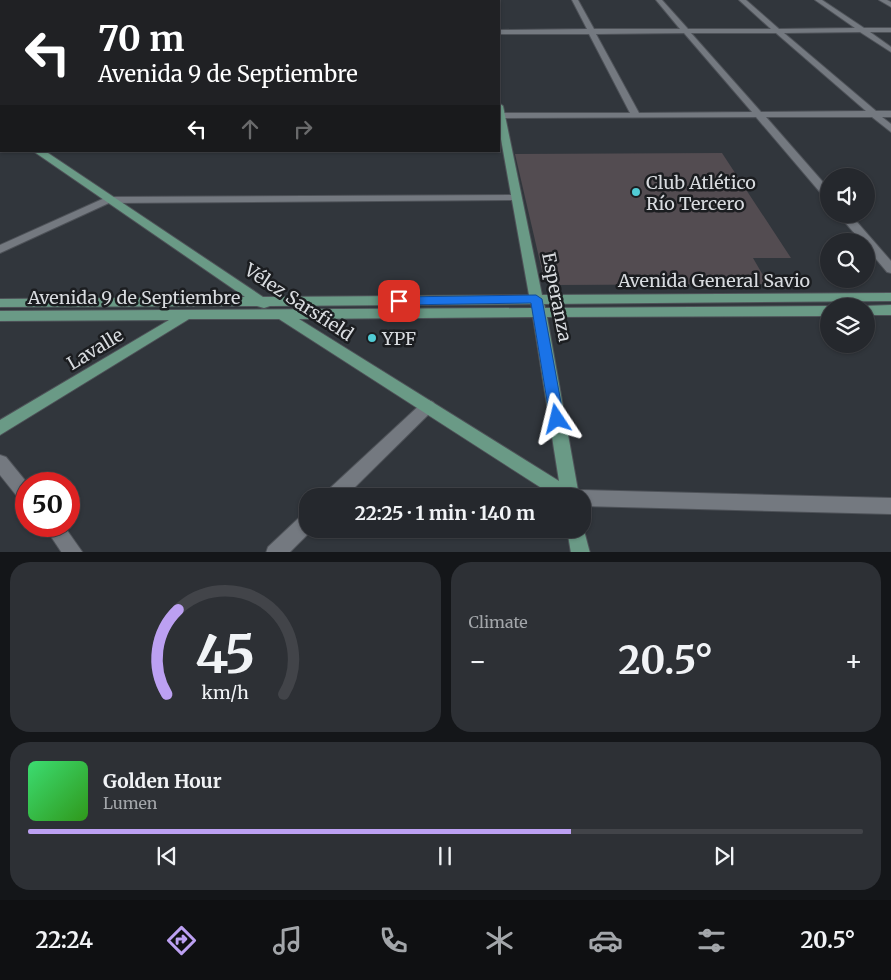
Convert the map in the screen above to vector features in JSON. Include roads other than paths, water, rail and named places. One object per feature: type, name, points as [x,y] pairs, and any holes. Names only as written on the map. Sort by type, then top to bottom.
[{"type":"main road","name":"Esperanza","points":[[500,119],[502,140],[516,198],[537,305],[568,488]]},
{"type":"main road","name":"Vélez Sarsfield","points":[[39,152],[107,200],[262,302],[556,488]]},
{"type":"main road","name":"Avenida General Savio","points":[[537,305],[891,297]]},
{"type":"main road","name":"Lavalle","points":[[0,428],[209,302]]},
{"type":"main road","name":"Avenida 9 de Septiembre","points":[[0,303],[262,302],[537,305]]},
{"type":"main road","name":"Avenida General Savio","points":[[537,305],[820,311]]},
{"type":"main road","name":"Avenida 9 de Septiembre","points":[[0,316],[186,316],[537,305]]},
{"type":"main road","points":[[875,310],[891,310]]},
{"type":"main road","points":[[578,538],[581,552]]},
{"type":"street","points":[[575,0],[636,115]]},
{"type":"street","points":[[659,0],[820,186]]},
{"type":"street","points":[[742,0],[891,129]]},
{"type":"street","points":[[818,0],[891,50]]},
{"type":"street","points":[[882,0],[891,5]]},
{"type":"street","points":[[500,32],[891,30]]},
{"type":"street","points":[[500,109],[636,115],[891,114]]},
{"type":"street","points":[[0,249],[107,200],[516,198]]},
{"type":"street","points":[[852,223],[891,269]]},
{"type":"street","points":[[342,488],[428,406]]},
{"type":"street","points":[[0,462],[15,480]]},
{"type":"street","points":[[591,498],[891,506]]},
{"type":"street","points":[[275,552],[299,529]]},
{"type":"street","points":[[62,537],[74,552]]},
{"type":"place","name":"Club Atlético Río Tercero","points":[[636,192]]},
{"type":"place","name":"YPF","points":[[372,338]]}]
